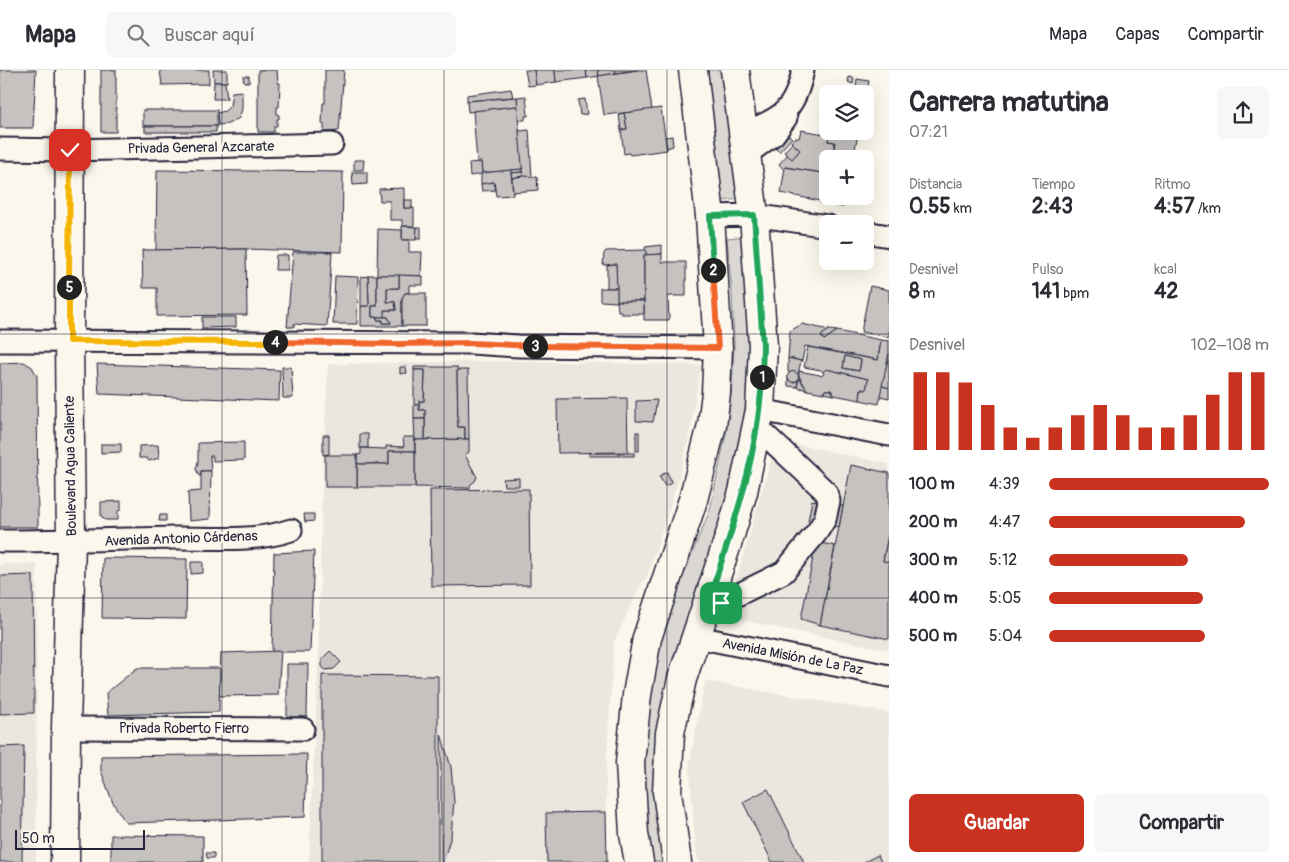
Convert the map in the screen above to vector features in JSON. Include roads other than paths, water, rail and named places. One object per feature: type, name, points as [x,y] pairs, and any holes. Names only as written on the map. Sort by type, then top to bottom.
[{"type":"main road","name":"Boulevard Agua Caliente","points":[[65,862],[66,728],[71,541],[69,341],[70,70]]},
{"type":"main road","points":[[639,862],[634,834],[630,763],[637,696],[648,638],[693,500],[712,425],[716,393],[718,348],[710,216],[693,70]]},
{"type":"main road","points":[[677,862],[667,792],[670,733],[682,679],[743,492],[759,419],[763,346],[754,215],[735,70]]},
{"type":"street","points":[[745,144],[774,134],[784,121],[793,103],[800,86],[803,70]]},
{"type":"street","name":"Privada General Azcarate","points":[[0,149],[70,150],[332,144]]},
{"type":"street","points":[[710,216],[754,215],[819,225]]},
{"type":"street","points":[[874,234],[889,236]]},
{"type":"street","points":[[0,341],[471,343],[518,346],[718,348]]},
{"type":"street","points":[[759,419],[889,435]]},
{"type":"street","points":[[705,611],[784,572],[817,532],[825,518],[829,501],[826,492],[759,419]]},
{"type":"street","name":"Avenida Antonio Cárdenas","points":[[0,541],[267,536],[291,530]]},
{"type":"street","name":"Avenida Misión de La Paz","points":[[697,637],[889,676]]},
{"type":"street","name":"Privada Roberto Fierro","points":[[66,728],[302,729]]}]
